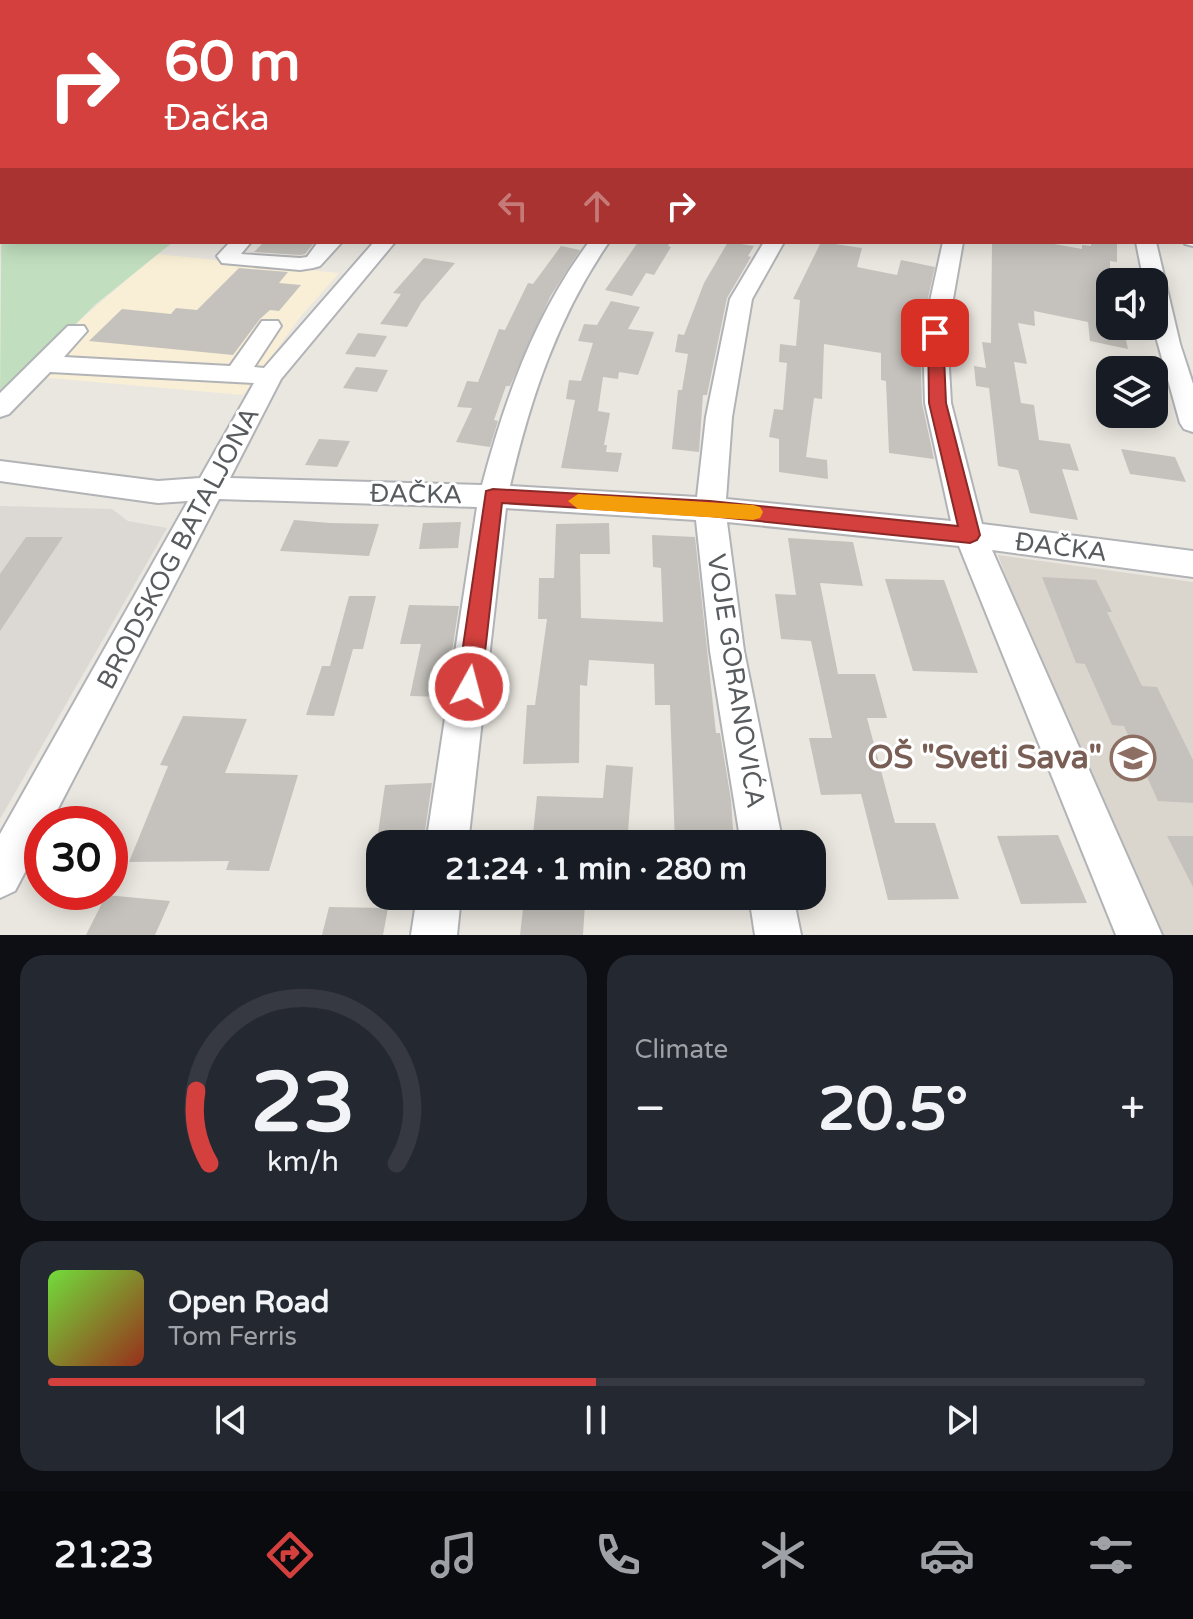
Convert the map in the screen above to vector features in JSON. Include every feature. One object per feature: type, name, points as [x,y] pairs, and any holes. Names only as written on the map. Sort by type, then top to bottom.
[{"type":"street","points":[[239,244],[227,256],[229,259],[300,264],[313,262],[326,247],[378,249]]},
{"type":"street","points":[[449,830],[493,496],[508,437],[542,340],[577,272],[598,244]]},
{"type":"street","name":"VOJE GORANOVIĆA","points":[[759,830],[727,651],[710,509],[719,417],[741,299],[773,244]]},
{"type":"street","points":[[953,244],[935,333],[938,403],[970,535],[1139,935]]},
{"type":"street","points":[[1146,244],[1168,344],[1193,423]]},
{"type":"street","name":"BRODSKOG BATALJONA","points":[[0,876],[270,376],[378,249]]},
{"type":"street","points":[[236,375],[270,326]]},
{"type":"street","points":[[0,408],[76,331]]},
{"type":"street","points":[[44,364],[270,376]]},
{"type":"street","name":"ĐAČKA","points":[[0,471],[158,492],[211,488],[493,496],[710,509],[970,535],[1193,564]]},
{"type":"street","points":[[434,935],[437,910]]},
{"type":"street","points":[[774,910],[778,935]]},
{"type":"shaded area","points":[[157,254],[339,273],[301,316],[243,395],[27,376],[72,327]]},
{"type":"shaded area","points":[[0,506],[112,509],[128,521],[167,528],[0,819]]},
{"type":"shaded area","name":"OŠ \"Sveti Sava\"","points":[[998,555],[1193,582],[1193,935],[1136,935]]},
{"type":"green space","points":[[1,244],[171,244],[96,304],[0,399]]},
{"type":"building","points":[[262,244],[313,244],[305,254],[300,255],[254,252]]},
{"type":"building","points":[[637,244],[669,244],[671,247],[654,275],[646,273],[632,296],[605,290]]},
{"type":"building","points":[[727,244],[754,246],[748,256],[751,257],[727,298],[707,395],[703,395],[699,452],[672,449],[678,390],[682,390],[688,354],[675,352],[678,334],[684,335],[704,283]]},
{"type":"building","points":[[820,244],[862,248],[857,267],[897,275],[901,260],[935,267],[920,333],[922,403],[934,459],[889,453],[886,381],[881,380],[881,353],[824,344],[822,399],[814,398],[806,457],[827,460],[828,479],[779,472],[779,439],[769,437],[774,409],[783,410],[787,363],[779,362],[780,344],[796,346],[800,300],[793,299]]},
{"type":"building","points":[[992,244],[1054,244],[1082,249],[1082,245],[1117,244],[1117,262],[1110,261],[1110,268],[1096,268],[1096,340],[1126,340],[1128,349],[1090,341],[1088,322],[1034,311],[1035,326],[1018,323],[1027,364],[1014,362],[1021,403],[1034,405],[1039,440],[1070,444],[1079,471],[1062,469],[1078,520],[1030,513],[1018,470],[998,466],[989,388],[976,386],[974,366],[986,368],[982,342],[991,343]]},
{"type":"building","points":[[561,246],[580,250],[550,297],[510,386],[506,386],[494,420],[498,421],[490,447],[456,442],[472,408],[457,407],[467,381],[478,382],[499,329],[505,330],[528,283],[533,284]]},
{"type":"building","points":[[424,258],[455,263],[421,303],[407,327],[380,324],[401,294],[393,293]]},
{"type":"building","points":[[239,268],[288,272],[279,283],[301,285],[279,311],[270,310],[260,319],[233,355],[89,341],[122,309],[171,314],[176,308],[197,310]]},
{"type":"building","points":[[611,301],[640,307],[628,329],[654,332],[638,375],[619,372],[618,379],[603,377],[598,411],[610,413],[604,445],[607,445],[606,452],[622,453],[618,472],[561,468],[575,400],[566,399],[569,380],[581,381],[593,343],[578,341],[584,324],[597,325]]},
{"type":"building","points":[[358,333],[387,336],[375,357],[345,354]]},
{"type":"building","points":[[356,367],[388,370],[377,392],[343,388]]},
{"type":"building","points":[[319,439],[350,441],[337,467],[305,465]]},
{"type":"building","points":[[1121,449],[1175,457],[1186,482],[1130,474]]},
{"type":"building","points":[[294,520],[379,524],[369,556],[280,551]]},
{"type":"building","points":[[461,522],[458,548],[419,549],[423,523]]},
{"type":"building","points":[[609,523],[610,554],[580,554],[581,618],[663,622],[661,568],[653,567],[652,535],[695,537],[716,733],[720,733],[733,830],[674,830],[670,705],[655,705],[654,664],[589,660],[587,686],[580,685],[579,763],[523,764],[527,705],[535,705],[547,619],[538,619],[539,578],[554,578],[556,524]]},
{"type":"building","points":[[26,537],[63,537],[0,631],[0,574]]},
{"type":"building","points":[[788,538],[853,542],[863,586],[820,583],[838,674],[875,674],[887,718],[867,718],[895,823],[935,823],[959,899],[888,900],[861,794],[821,795],[809,738],[832,738],[811,641],[781,639],[775,594],[796,595]]},
{"type":"building","points":[[1042,577],[1096,580],[1112,612],[1107,612],[1142,686],[1157,687],[1193,760],[1193,803],[1158,801],[1124,726],[1112,725],[1085,664],[1076,663]]},
{"type":"building","points":[[885,579],[944,580],[978,673],[913,671]]},
{"type":"building","points":[[349,596],[376,596],[363,649],[353,649],[334,716],[306,715],[322,666],[330,666]]},
{"type":"building","points":[[409,605],[459,606],[445,697],[410,696],[421,644],[400,644]]},
{"type":"building","points":[[183,716],[247,719],[225,773],[298,775],[269,871],[226,870],[229,861],[129,862],[168,766],[160,765]]},
{"type":"building","points":[[606,765],[633,767],[628,830],[533,830],[537,796],[603,798]]},
{"type":"building","points":[[432,783],[425,830],[378,830],[385,785]]},
{"type":"building","points":[[1058,835],[1087,903],[1021,904],[997,836]]},
{"type":"building","points":[[1167,836],[1193,836],[1193,887]]},
{"type":"building","points":[[128,897],[170,901],[155,935],[86,935],[98,910],[128,910]]},
{"type":"building","points":[[329,907],[388,910],[383,935],[322,935]]},
{"type":"building","points":[[523,910],[585,910],[583,935],[520,935]]},
{"type":"slow traffic","points":[[578,501],[753,512]]},
{"type":"place","name":"OŠ \"Sveti Sava\"","points":[[1133,758]]},
{"type":"route","points":[[469,687],[493,496],[710,509],[970,535],[938,403],[935,333]]}]
